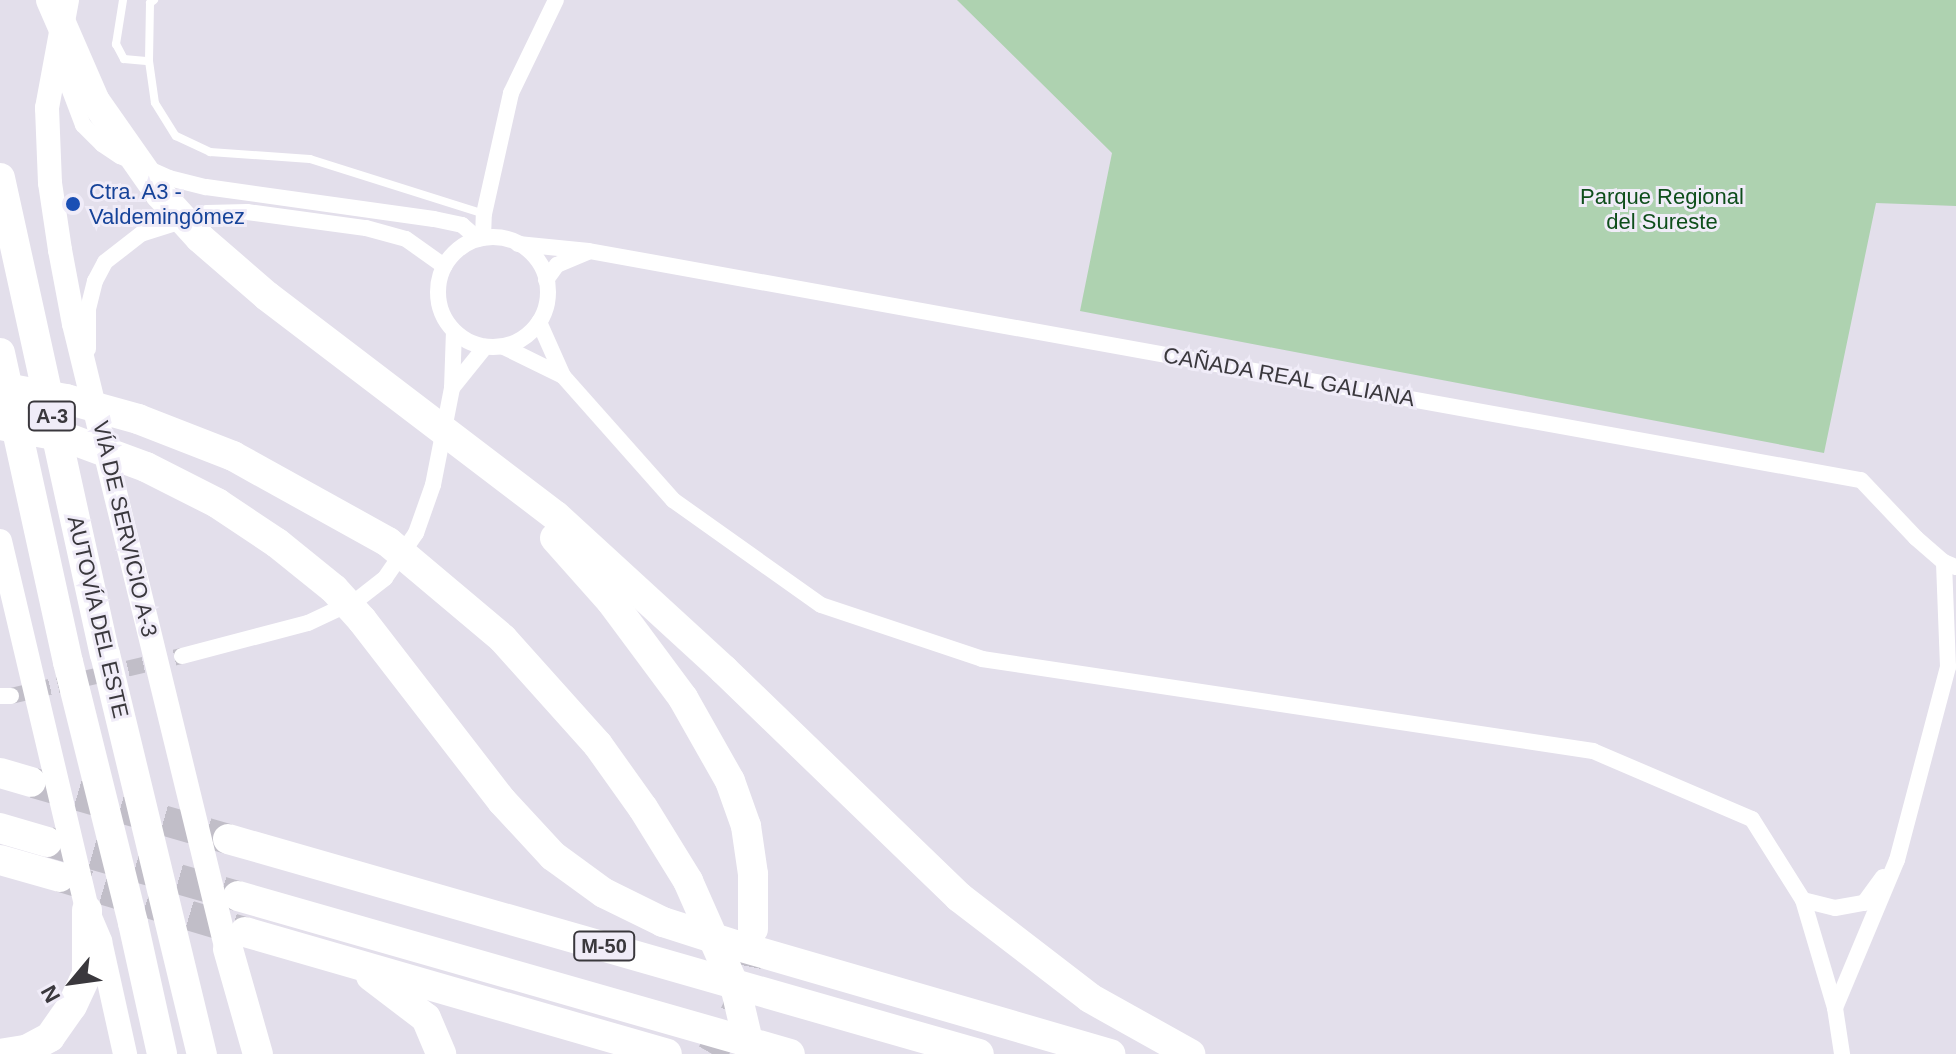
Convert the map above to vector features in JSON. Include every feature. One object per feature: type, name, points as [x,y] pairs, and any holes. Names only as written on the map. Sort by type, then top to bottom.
[{"type":"highway","points":[[62,3],[95,101],[160,194],[200,238],[267,296],[427,414],[556,516],[959,897],[1090,998],[1190,1054]]},
{"type":"highway","name":"AUTOVÍA DEL ESTE","points":[[0,178],[105,654],[202,1054]]},
{"type":"highway","name":"AUTOVÍA DEL ESTE","points":[[0,353],[68,662],[162,1054]]},
{"type":"highway","points":[[0,387],[66,399],[138,419],[233,456],[388,542],[503,639],[598,745],[643,808],[688,881],[736,990],[751,1054]]},
{"type":"highway","points":[[0,425],[65,437],[146,467],[229,511],[277,543],[334,589],[362,620],[502,801],[553,856],[604,893],[663,922],[735,945],[1111,1054]]},
{"type":"highway","points":[[475,452],[611,601],[683,698],[730,781],[746,826],[753,874],[753,929]]},
{"type":"highway","points":[[0,773],[41,772]]},
{"type":"highway","points":[[0,828],[47,842]]},
{"type":"highway","name":"M-50","points":[[228,839],[979,1054]]},
{"type":"highway","points":[[0,860],[60,881],[0,883]]},
{"type":"highway","name":"M-50","points":[[238,896],[790,1054]]},
{"type":"highway","points":[[0,1054],[26,1050],[50,1037],[72,1006],[87,974],[87,910]]},
{"type":"highway","points":[[258,1054],[237,940],[279,942],[667,1054]]},
{"type":"highway","points":[[279,942],[378,979],[426,1018],[441,1054]]},
{"type":"main road","name":"VÍA DE SERVICIO A-3","points":[[62,3],[47,108],[50,183],[71,309],[192,802],[237,940],[247,1054]]},
{"type":"main road","points":[[0,541],[38,708],[41,772],[100,941],[125,1054]]},
{"type":"main road","points":[[0,596],[29,671]]},
{"type":"street","points":[[481,239],[511,93],[556,0]]},
{"type":"street","points":[[62,3],[67,83],[83,125],[120,156],[169,178],[206,187],[434,219],[462,225],[481,239]]},
{"type":"street","points":[[88,373],[88,309],[95,281],[105,262],[126,242],[173,220],[207,213],[247,212],[366,228],[406,239],[444,266]]},
{"type":"street","points":[[481,239],[506,239],[518,244],[541,265],[546,280],[548,294],[539,322],[524,338],[504,347],[485,347],[468,342],[454,332],[445,320],[437,293],[444,266],[464,245],[481,239]]},
{"type":"street","name":"CAÑADA REAL GALIANA","points":[[518,244],[589,251],[1861,480],[1950,565]]},
{"type":"street","points":[[546,280],[557,265],[589,251]]},
{"type":"street","points":[[539,322],[563,376],[673,500],[821,605],[982,659],[1593,751],[1752,819],[1803,900],[1835,1008],[1842,1054]]},
{"type":"street","points":[[182,656],[308,623],[357,600],[385,578],[416,533],[433,485],[452,388],[454,332]]},
{"type":"street","points":[[452,388],[485,347]]},
{"type":"street","points":[[504,347],[563,376]]},
{"type":"street","points":[[1835,1008],[1897,860],[1948,667],[1950,565]]},
{"type":"street","points":[[1803,900],[1835,908],[1864,903],[1897,860]]},
{"type":"lane","points":[[123,0],[116,44],[124,59],[149,61]]},
{"type":"lane","points":[[154,0],[150,3],[149,61],[155,103],[176,136],[210,152],[310,159],[484,214]]},
{"type":"green space","name":"Parque Regional del Sureste","points":[[957,0],[1956,0],[1956,206],[1876,203],[1824,453],[1080,311],[1112,153]]},
{"type":"tunnel","points":[[11,696],[182,656]]},
{"type":"tunnel","points":[[34,783],[228,839]]},
{"type":"tunnel","points":[[49,842],[237,896]]},
{"type":"tunnel","points":[[60,877],[245,932]]},
{"type":"tunnel","points":[[712,1054],[737,1010],[753,929]]},
{"type":"place","name":"Ctra. A3 - Valdemingómez","points":[[73,204]]}]
